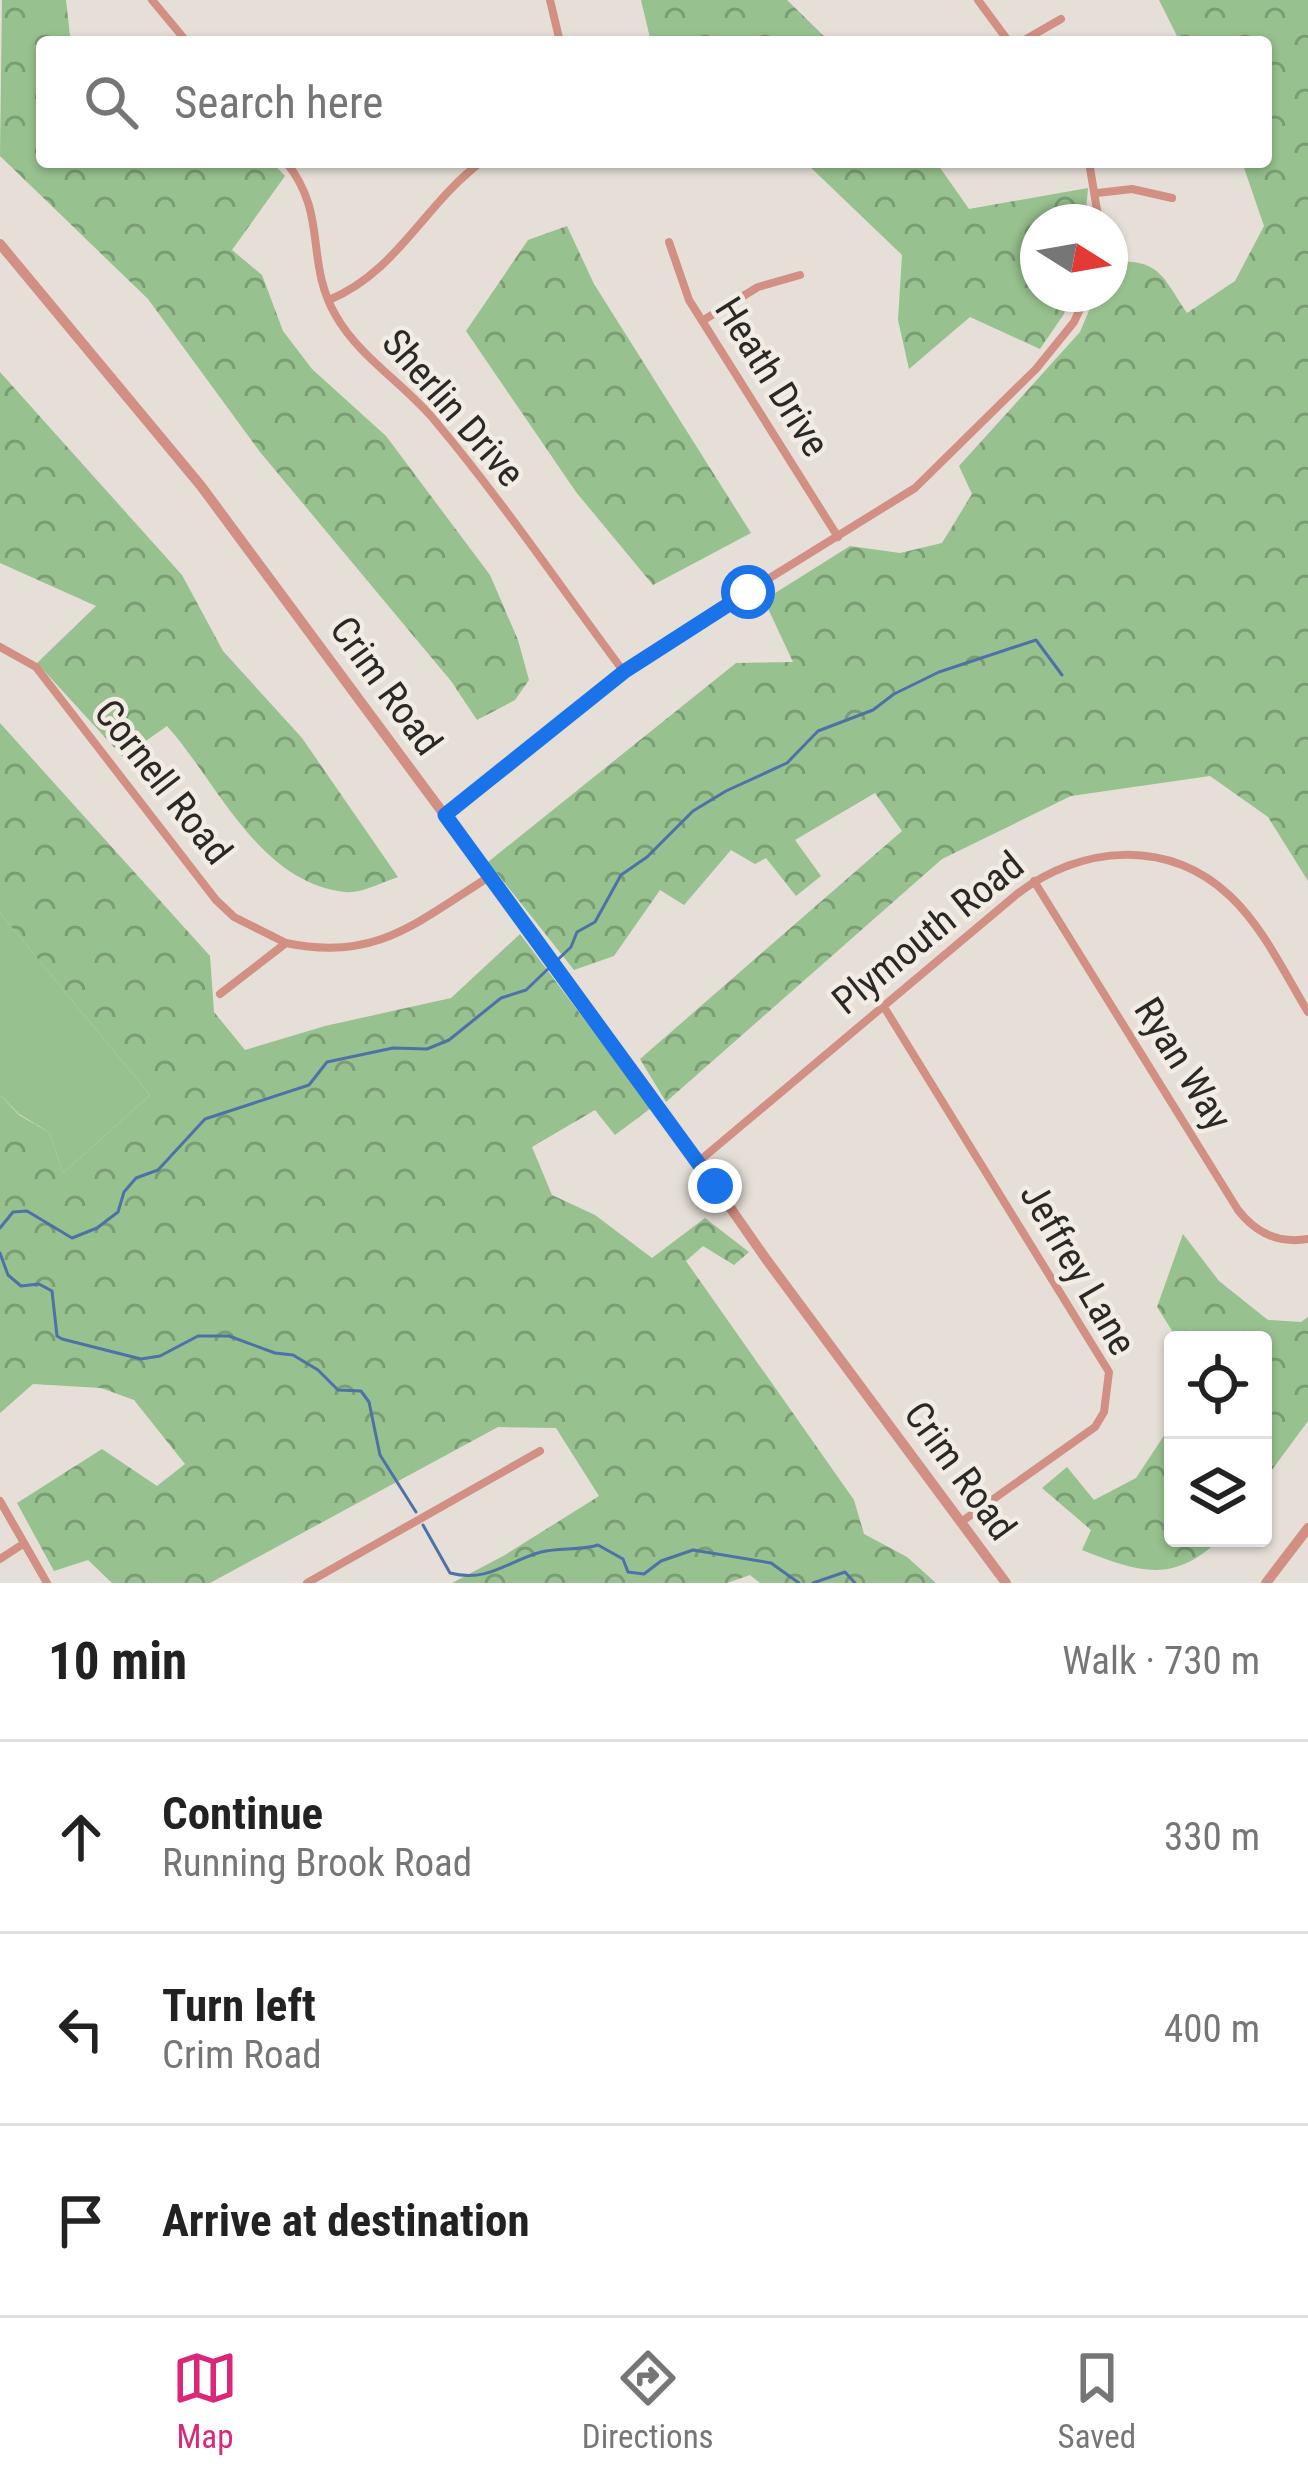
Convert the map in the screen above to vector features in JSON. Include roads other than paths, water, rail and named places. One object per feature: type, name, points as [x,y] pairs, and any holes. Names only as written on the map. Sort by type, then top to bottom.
[{"type":"street","points":[[152,0],[182,36]]},
{"type":"street","points":[[550,0],[559,36]]},
{"type":"street","points":[[978,0],[1005,36]]},
{"type":"street","points":[[1031,36],[1061,19]]},
{"type":"street","name":"Sherlin Drive","points":[[290,168],[313,209],[319,269],[328,301],[356,342],[436,421],[625,671]]},
{"type":"street","points":[[328,301],[377,273],[441,197],[474,168]]},
{"type":"street","points":[[1091,168],[1098,204]]},
{"type":"street","points":[[1097,193],[1132,189],[1172,198]]},
{"type":"street","name":"Heath Drive","points":[[669,242],[684,289],[702,321],[838,537]]},
{"type":"street","name":"Crim Road","points":[[0,244],[201,486],[1006,1583]]},
{"type":"street","points":[[702,321],[758,287],[800,275]]},
{"type":"street","points":[[445,815],[625,671],[915,488],[1051,352],[1079,312]]},
{"type":"street","name":"Cornell Road","points":[[0,647],[37,667],[216,900],[233,917],[286,943]]},
{"type":"street","name":"Plymouth Road","points":[[698,1162],[1034,881],[1063,865],[1111,854],[1143,855],[1185,866],[1240,906],[1308,1012]]},
{"type":"street","points":[[220,994],[286,943],[329,950],[358,948],[382,940],[489,877]]},
{"type":"street","name":"Ryan Way","points":[[1034,881],[1238,1210],[1253,1228],[1273,1238],[1308,1239]]},
{"type":"street","name":"Jeffrey Lane","points":[[884,1006],[1109,1372],[1104,1412],[1094,1426],[961,1522]]},
{"type":"street","points":[[308,1583],[540,1451]]},
{"type":"street","points":[[0,1502],[47,1583]]},
{"type":"street","points":[[1266,1583],[1308,1528]]},
{"type":"street","points":[[0,1559],[23,1544]]},
{"type":"waterway","points":[[0,1228],[13,1212],[27,1211],[72,1238],[97,1228],[118,1212],[124,1192],[136,1178],[158,1170],[205,1119],[309,1085],[327,1062],[393,1048],[427,1049],[449,1040],[501,998],[526,990],[571,947],[577,932],[595,922],[621,875],[647,857],[693,811],[787,763],[818,731],[873,710],[939,672],[1036,640],[1062,675]]},
{"type":"waterway","points":[[0,1253],[8,1275],[21,1286],[39,1284],[52,1291],[57,1336],[62,1339],[141,1359],[160,1356],[198,1336],[229,1336],[293,1355],[338,1390],[361,1391],[369,1402],[380,1455],[416,1512]]},
{"type":"waterway","points":[[423,1525],[450,1573],[487,1573],[541,1552],[598,1545],[623,1559],[628,1572],[644,1574],[661,1561],[693,1550],[771,1563],[799,1583]]},
{"type":"waterway","points":[[813,1583],[845,1572],[855,1583]]}]
